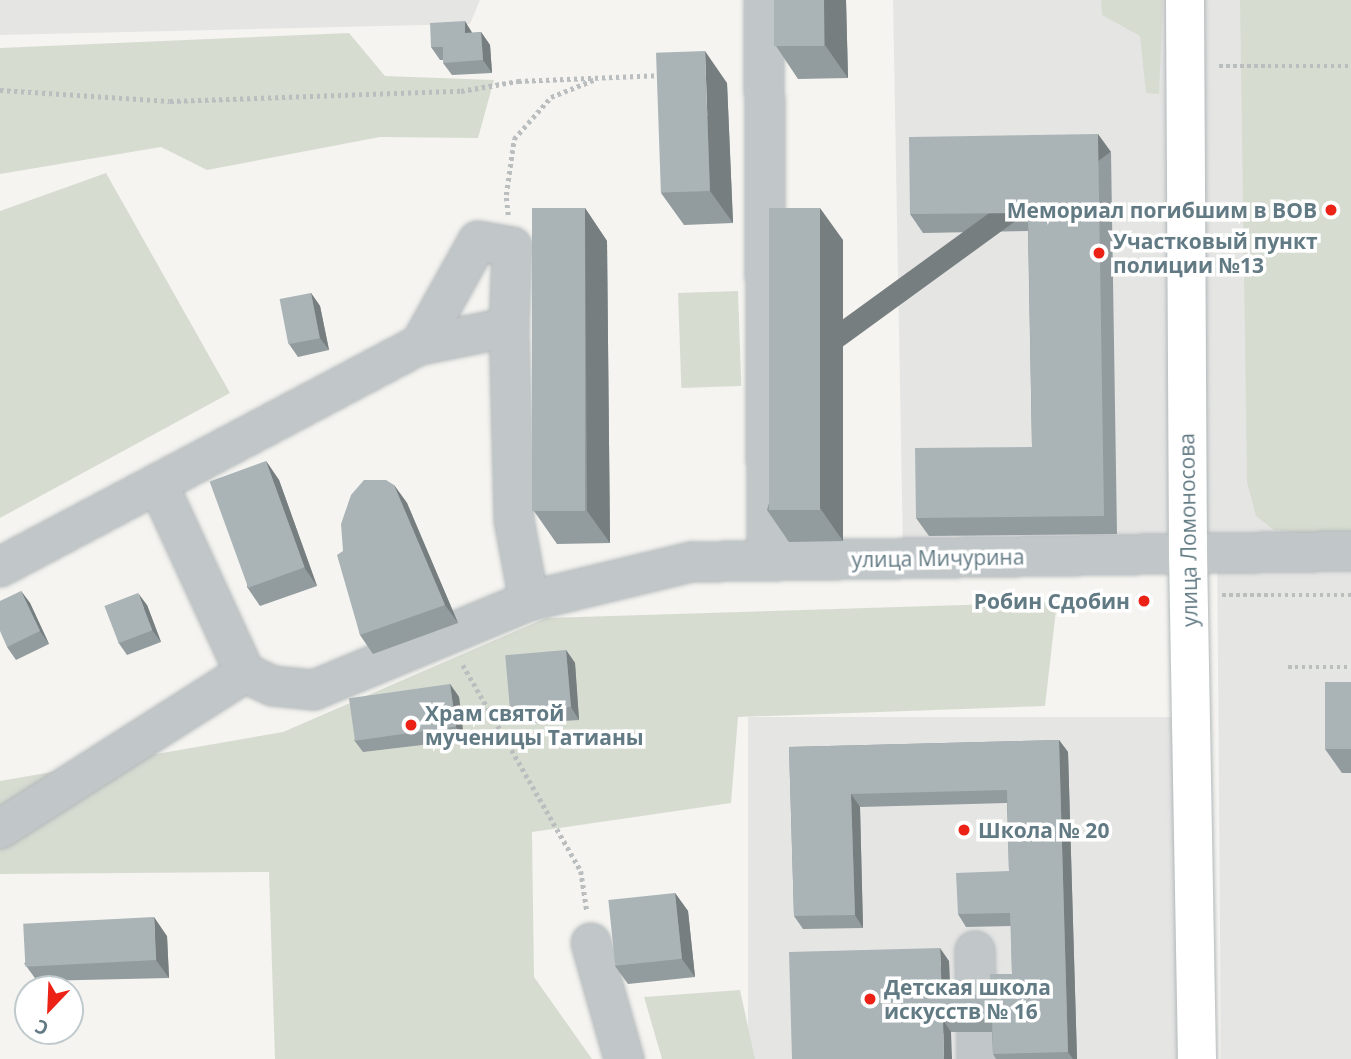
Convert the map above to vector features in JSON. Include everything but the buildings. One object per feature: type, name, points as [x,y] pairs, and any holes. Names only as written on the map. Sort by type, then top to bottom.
[{"type":"main road","name":"улица Ломоносова","points":[[1185,0],[1188,594],[1197,1059]]},
{"type":"street","points":[[764,0],[767,561]]},
{"type":"street","points":[[420,345],[478,241],[512,247],[509,327],[514,520],[529,601]]},
{"type":"street","points":[[0,567],[420,345],[509,327]]},
{"type":"street","points":[[0,829],[245,673],[158,484]]},
{"type":"street","name":"улица Мичурина","points":[[245,673],[272,686],[314,690],[446,638],[529,601],[692,562],[1351,551]]},
{"type":"street","points":[[591,943],[624,1059]]},
{"type":"street","points":[[975,951],[977,1033]]},
{"type":"path","points":[[1186,66],[1351,66]]},
{"type":"path","points":[[0,90],[170,102],[461,91],[518,81],[668,75]]},
{"type":"path","points":[[512,247],[506,195],[514,139],[551,97],[600,78]]},
{"type":"path","points":[[1188,594],[1351,595]]},
{"type":"path","points":[[446,638],[581,871],[591,943]]},
{"type":"path","points":[[1288,667],[1351,667]]},
{"type":"shaded area","points":[[0,0],[480,0],[470,24],[0,35]]},
{"type":"shaded area","points":[[893,0],[1351,0],[1351,1059],[1221,1059],[1217,537],[903,552]]},
{"type":"shaded area","points":[[1101,0],[1163,0],[1159,94],[1146,93],[1140,36],[1102,15]]},
{"type":"shaded area","points":[[1240,0],[1351,0],[1351,539],[1274,530],[1256,516],[1247,482]]},
{"type":"shaded area","points":[[349,33],[385,76],[494,80],[478,138],[380,137],[207,170],[161,147],[0,174],[0,48]]},
{"type":"shaded area","points":[[106,173],[230,393],[0,518],[0,211]]},
{"type":"shaded area","points":[[738,291],[741,386],[681,388],[678,293]]},
{"type":"shaded area","points":[[1057,602],[1045,706],[738,717],[731,803],[532,832],[534,977],[592,1059],[275,1059],[269,872],[0,874],[0,781],[283,732],[546,618]]},
{"type":"shaded area","name":"Школа № 20","points":[[748,717],[1177,717],[1177,1059],[748,1059]]},
{"type":"shaded area","points":[[740,990],[755,1059],[662,1059],[644,997]]},
{"type":"place","name":"Мемориал погибшим в ВОВ","points":[[1331,210]]},
{"type":"place","name":"Участковый пункт полиции №13","points":[[1099,253]]},
{"type":"place","name":"Робин Сдобин","points":[[1144,601]]},
{"type":"place","name":"Храм святой мученицы Татианы","points":[[411,725]]},
{"type":"place","name":"Школа № 20","points":[[964,830]]},
{"type":"place","name":"Детская школа искусств № 16","points":[[870,999]]}]
